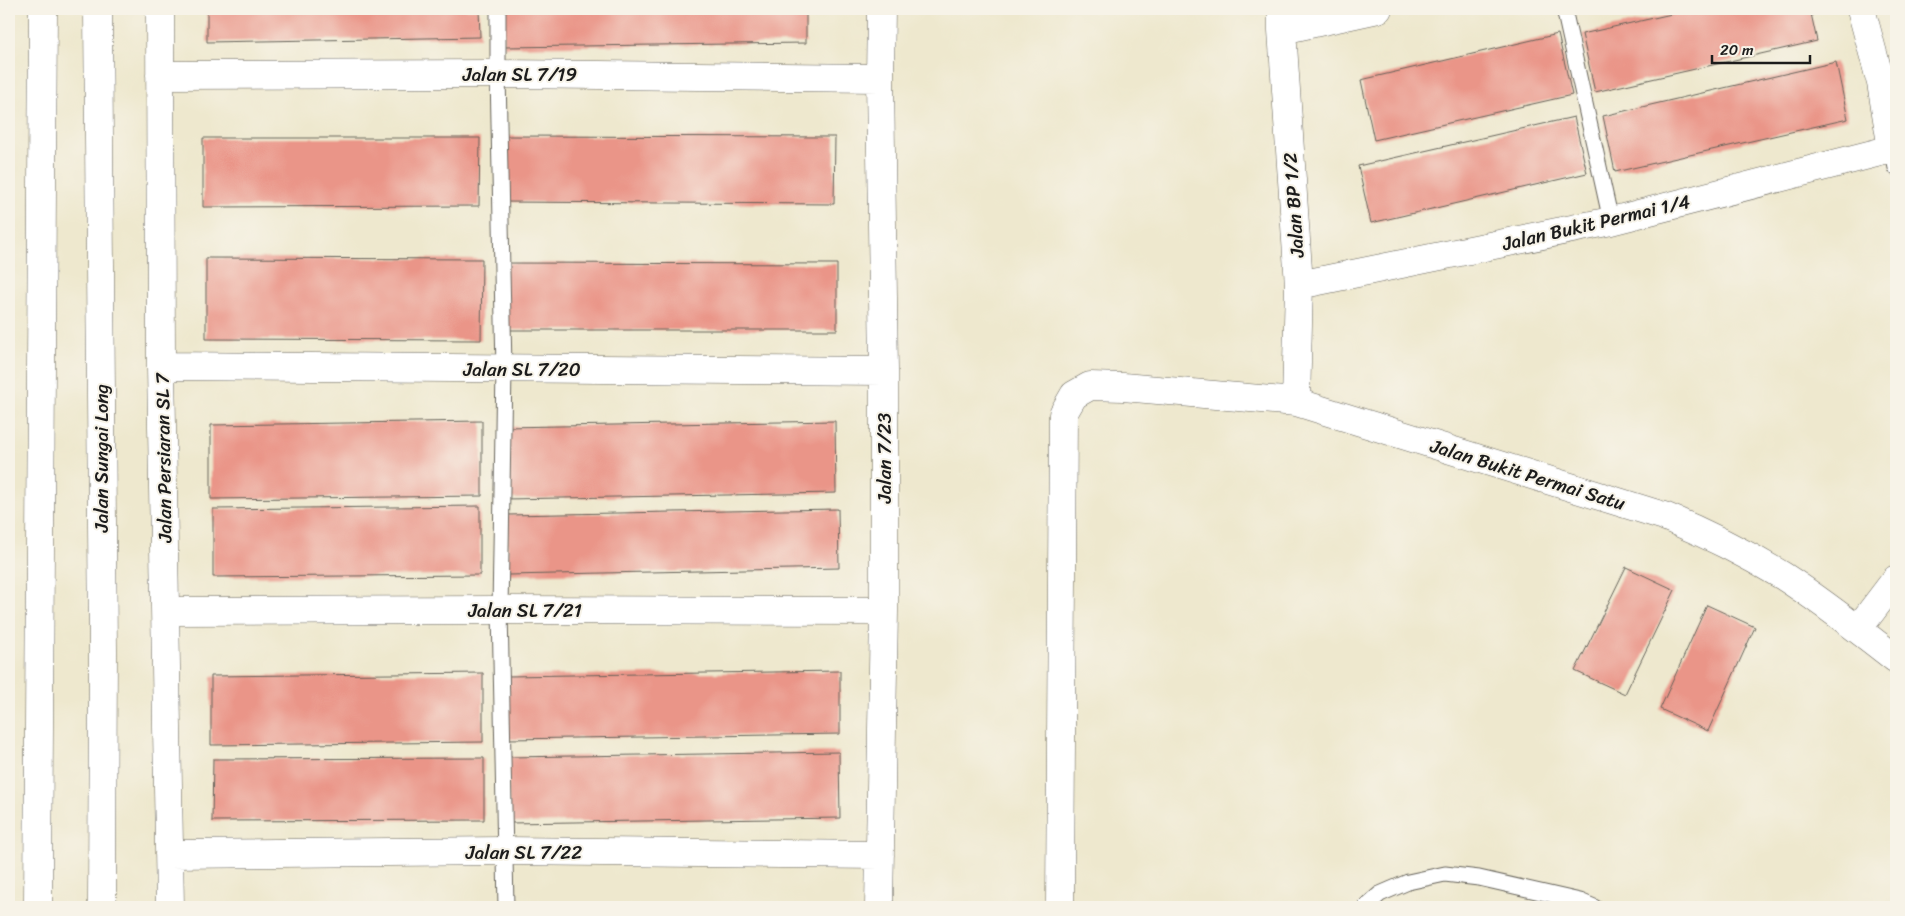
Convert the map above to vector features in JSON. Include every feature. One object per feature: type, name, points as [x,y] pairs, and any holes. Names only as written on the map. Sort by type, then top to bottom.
[{"type":"street","points":[[38,907],[43,9]]},
{"type":"street","name":"Jalan Sungai Long","points":[[98,9],[103,651],[102,907]]},
{"type":"street","name":"Jalan Persiaran SL 7","points":[[160,9],[161,366],[170,907]]},
{"type":"street","name":"Jalan 7/23","points":[[879,907],[884,611],[881,9]]},
{"type":"street","points":[[1282,20],[1378,9]]},
{"type":"street","points":[[1861,9],[1889,82],[1894,158]]},
{"type":"street","name":"Jalan BP 1/2","points":[[1282,20],[1299,285],[1296,402]]},
{"type":"street","name":"Jalan SL 7/19","points":[[160,75],[498,74],[880,78]]},
{"type":"street","name":"Jalan Bukit Permai 1/4","points":[[1299,285],[1611,221],[1894,158]]},
{"type":"street","name":"Jalan SL 7/20","points":[[161,366],[884,371]]},
{"type":"street","name":"Jalan Bukit Permai Satu","points":[[1060,907],[1063,414],[1074,395],[1090,386],[1123,387],[1296,402],[1672,519],[1703,532],[1783,576],[1858,629],[1896,659]]},
{"type":"street","points":[[1858,629],[1896,579]]},
{"type":"street","name":"Jalan SL 7/21","points":[[166,611],[884,611]]},
{"type":"street","name":"Jalan SL 7/22","points":[[169,854],[505,851],[880,855]]},
{"type":"lane","points":[[498,9],[504,368],[500,610],[506,907]]},
{"type":"lane","points":[[1564,9],[1611,221]]},
{"type":"lane","points":[[1364,907],[1380,894],[1408,882],[1445,874],[1488,880],[1580,901],[1594,907]]},
{"type":"building","points":[[207,9],[479,9],[480,37],[207,42]]},
{"type":"building","points":[[504,9],[806,9],[806,43],[504,47]]},
{"type":"building","points":[[1694,9],[1810,9],[1817,41],[1595,92],[1582,34]]},
{"type":"building","points":[[1558,34],[1572,95],[1374,140],[1361,80]]},
{"type":"building","points":[[1836,62],[1848,119],[1615,172],[1603,116]]},
{"type":"building","points":[[1574,117],[1587,173],[1371,223],[1358,166]]},
{"type":"building","points":[[504,136],[835,137],[834,204],[503,202]]},
{"type":"building","points":[[203,138],[480,138],[479,206],[203,207]]},
{"type":"building","points":[[206,258],[482,259],[481,340],[206,339]]},
{"type":"building","points":[[504,263],[837,264],[837,330],[504,330]]},
{"type":"building","points":[[482,421],[482,496],[211,499],[211,425]]},
{"type":"building","points":[[835,421],[836,493],[506,499],[505,427]]},
{"type":"building","points":[[480,506],[480,575],[213,577],[213,509]]},
{"type":"building","points":[[838,509],[839,568],[508,575],[507,515]]},
{"type":"building","points":[[1626,567],[1675,590],[1625,694],[1575,671]]},
{"type":"building","points":[[1707,605],[1755,627],[1708,731],[1660,709]]},
{"type":"building","points":[[840,671],[840,734],[508,739],[508,676]]},
{"type":"building","points":[[483,673],[483,742],[211,745],[211,676]]},
{"type":"building","points":[[839,752],[840,818],[509,823],[508,757]]},
{"type":"building","points":[[484,758],[484,820],[212,821],[213,759]]}]
